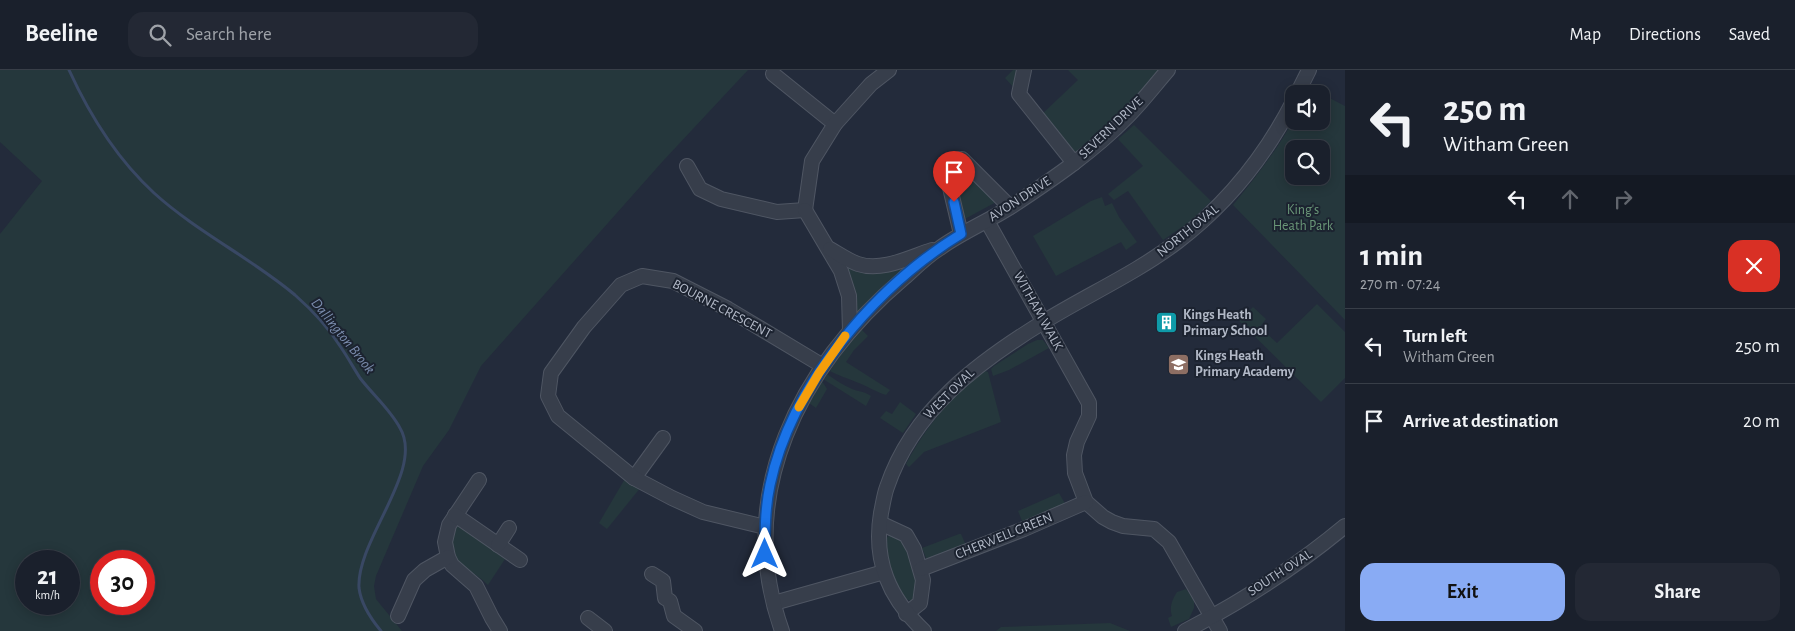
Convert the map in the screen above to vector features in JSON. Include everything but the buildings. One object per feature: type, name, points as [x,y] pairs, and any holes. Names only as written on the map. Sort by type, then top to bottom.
[{"type":"street","points":[[850,330],[849,296],[842,271],[805,210],[812,161],[835,124],[871,84],[889,70]]},
{"type":"street","points":[[1024,70],[1019,94],[1074,164]]},
{"type":"street","name":"SEVERN DRIVE","points":[[1074,164],[1128,116],[1168,70]]},
{"type":"street","points":[[1302,85],[1309,70]]},
{"type":"street","points":[[773,74],[835,124]]},
{"type":"street","name":"NORTH OVAL","points":[[1044,321],[1150,261],[1199,224],[1224,201],[1266,148],[1285,117]]},
{"type":"street","points":[[961,234],[946,171],[947,164],[954,159],[962,159],[1010,207]]},
{"type":"street","name":"AVON DRIVE","points":[[782,631],[770,589],[765,554],[766,505],[780,451],[797,410],[824,366],[850,330],[882,296],[939,248],[1010,207],[1074,164]]},
{"type":"street","points":[[687,166],[700,188],[721,199],[777,212],[805,210]]},
{"type":"street","name":"WITHAM WALK","points":[[987,221],[1089,402],[1089,416],[1077,442],[1074,455],[1074,473],[1086,502]]},
{"type":"street","name":"AVON DRIVE","points":[[829,249],[858,264],[874,266],[888,264],[939,248]]},
{"type":"street","name":"BOURNE CRESCENT","points":[[765,527],[703,512],[634,478],[558,416],[548,396],[551,373],[584,327],[621,285],[642,276],[673,281],[728,309],[824,366]]},
{"type":"street","name":"WEST OVAL","points":[[924,631],[906,614],[895,598],[884,572],[878,544],[886,488],[898,457],[930,410],[978,365],[1044,321]]},
{"type":"street","points":[[634,478],[663,438]]},
{"type":"street","points":[[479,480],[449,525],[445,542],[452,565],[476,586],[500,631]]},
{"type":"street","points":[[1086,502],[1103,517],[1112,522],[1123,526],[1154,529],[1169,542],[1220,631]]},
{"type":"street","name":"CHERWELL GREEN","points":[[921,569],[1024,529],[1086,502]]},
{"type":"street","points":[[456,515],[520,560]]},
{"type":"street","points":[[880,523],[906,535],[914,549],[921,569],[923,580],[920,603],[906,614]]},
{"type":"street","name":"SOUTH OVAL","points":[[1212,617],[1316,550],[1345,526]]},
{"type":"street","points":[[498,545],[509,528]]},
{"type":"street","points":[[398,616],[414,580],[425,570],[448,557]]},
{"type":"street","points":[[774,604],[884,572]]},
{"type":"street","points":[[652,574],[662,581],[665,598],[670,601],[674,616],[695,631]]},
{"type":"street","points":[[1185,631],[1212,617]]},
{"type":"street","points":[[588,618],[605,631]]},
{"type":"green space","points":[[0,70],[748,70],[663,161],[481,366],[449,430],[423,466],[376,576],[374,586],[376,599],[402,631],[0,631],[0,234],[42,181],[0,142]]},
{"type":"green space","points":[[1013,70],[1018,70],[1015,89],[1005,78]]},
{"type":"green space","points":[[1068,70],[1160,70],[1128,107],[1077,152],[1070,150],[1040,116],[1078,80]]},
{"type":"green space","name":"King's Heath Park","points":[[1330,98],[1345,106],[1345,320],[1233,205],[1281,142],[1288,130],[1330,130]]},
{"type":"green space","points":[[1134,125],[1211,201],[1191,221],[1163,240],[1128,191],[1114,200],[1108,194],[1143,166],[1118,139]]},
{"type":"green space","points":[[958,163],[998,201],[963,220],[951,166]]},
{"type":"green space","points":[[1102,197],[1105,206],[1112,203],[1119,217],[1137,242],[1126,250],[1121,242],[1056,276],[1033,236],[1091,201]]},
{"type":"green space","points":[[916,259],[858,316],[853,312],[845,265]]},
{"type":"green space","points":[[1317,304],[1345,332],[1345,378],[1321,402],[1239,321],[1253,307],[1266,319],[1260,327],[1277,343]]},
{"type":"green space","points":[[861,329],[868,336],[854,350],[846,362],[890,390],[886,395],[830,371],[842,351]]},
{"type":"green space","points":[[1037,340],[1043,340],[1049,348],[1009,370],[993,376],[991,369],[994,366]]},
{"type":"green space","points":[[985,371],[988,372],[1001,422],[924,452],[909,467],[906,464],[913,451],[940,413],[961,391]]},
{"type":"green space","points":[[827,374],[855,390],[871,396],[866,406],[823,379]]},
{"type":"green space","points":[[822,381],[827,389],[816,408],[809,403]]},
{"type":"green space","points":[[900,402],[916,414],[903,433],[880,418],[886,411],[892,414]]},
{"type":"green space","points":[[626,477],[641,487],[607,529],[599,523]]},
{"type":"green space","points":[[1059,493],[1067,507],[1024,526],[1018,511]]},
{"type":"green space","points":[[455,525],[463,525],[466,531],[505,559],[488,585],[463,566],[456,557],[451,528]]},
{"type":"green space","points":[[961,534],[968,550],[928,563],[922,548]]},
{"type":"green space","points":[[890,535],[903,538],[918,575],[917,597],[911,601],[903,598],[888,565],[886,538]]},
{"type":"green space","points":[[1186,589],[1194,599],[1194,608],[1189,619],[1171,627],[1168,618],[1172,616],[1172,601],[1177,592]]},
{"type":"green space","points":[[1110,623],[1130,631],[996,631],[1001,627]]},
{"type":"waterway","name":"Dallington Brook","points":[[69,70],[95,120],[128,166],[154,193],[171,207],[278,282],[308,307],[330,332],[360,378],[386,408],[400,428],[405,445],[404,464],[368,549],[361,569],[359,588],[367,611],[381,631]]},
{"type":"slow traffic","points":[[799,407],[819,373],[845,336]]},
{"type":"place","name":"Kings Heath Primary School","points":[[1167,323]]},
{"type":"place","name":"Kings Heath Primary Academy","points":[[1179,364]]},
{"type":"route","points":[[765,554],[766,505],[770,484],[787,431],[797,410],[819,373],[850,330],[882,296],[939,248],[961,234],[954,202]]}]
